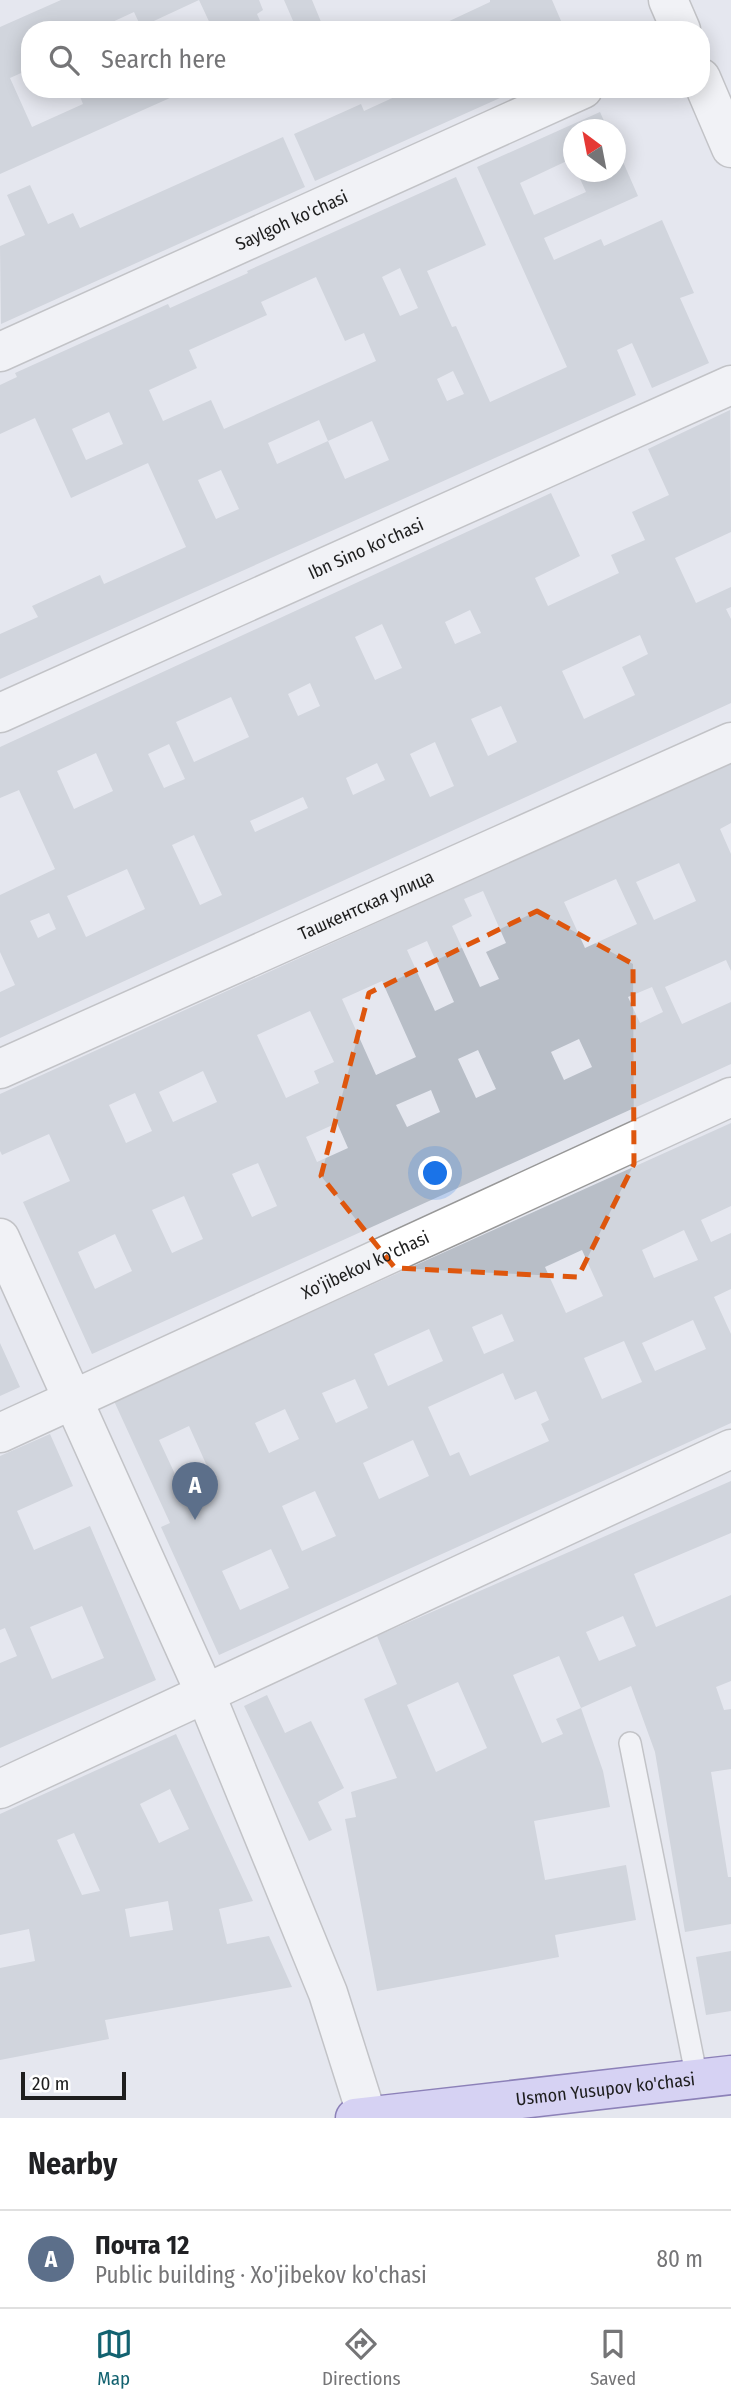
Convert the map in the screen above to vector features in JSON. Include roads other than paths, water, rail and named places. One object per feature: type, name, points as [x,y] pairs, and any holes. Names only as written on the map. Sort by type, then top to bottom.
[{"type":"main road","name":"Usmon Yusupov ko'chasi","points":[[361,2117],[502,2110],[714,2077]]},
{"type":"street","points":[[668,0],[677,21]]},
{"type":"street","name":"Saylgoh ko'chasi","points":[[0,352],[563,98]]},
{"type":"street","points":[[710,98],[731,148]]},
{"type":"street","name":"Ibn Sino ko'chasi","points":[[0,713],[731,385]]},
{"type":"street","name":"Ташкентская улица","points":[[0,1069],[731,742]]},
{"type":"street","name":"Xo'jibekov ko'chasi","points":[[0,1433],[731,1097]]},
{"type":"street","points":[[0,1238],[205,1693],[328,1993],[361,2117]]},
{"type":"street","points":[[0,1789],[731,1449]]},
{"type":"lane","points":[[630,1743],[714,2077]]},
{"type":"place","name":"Почта 12","points":[[195,1520]]}]
